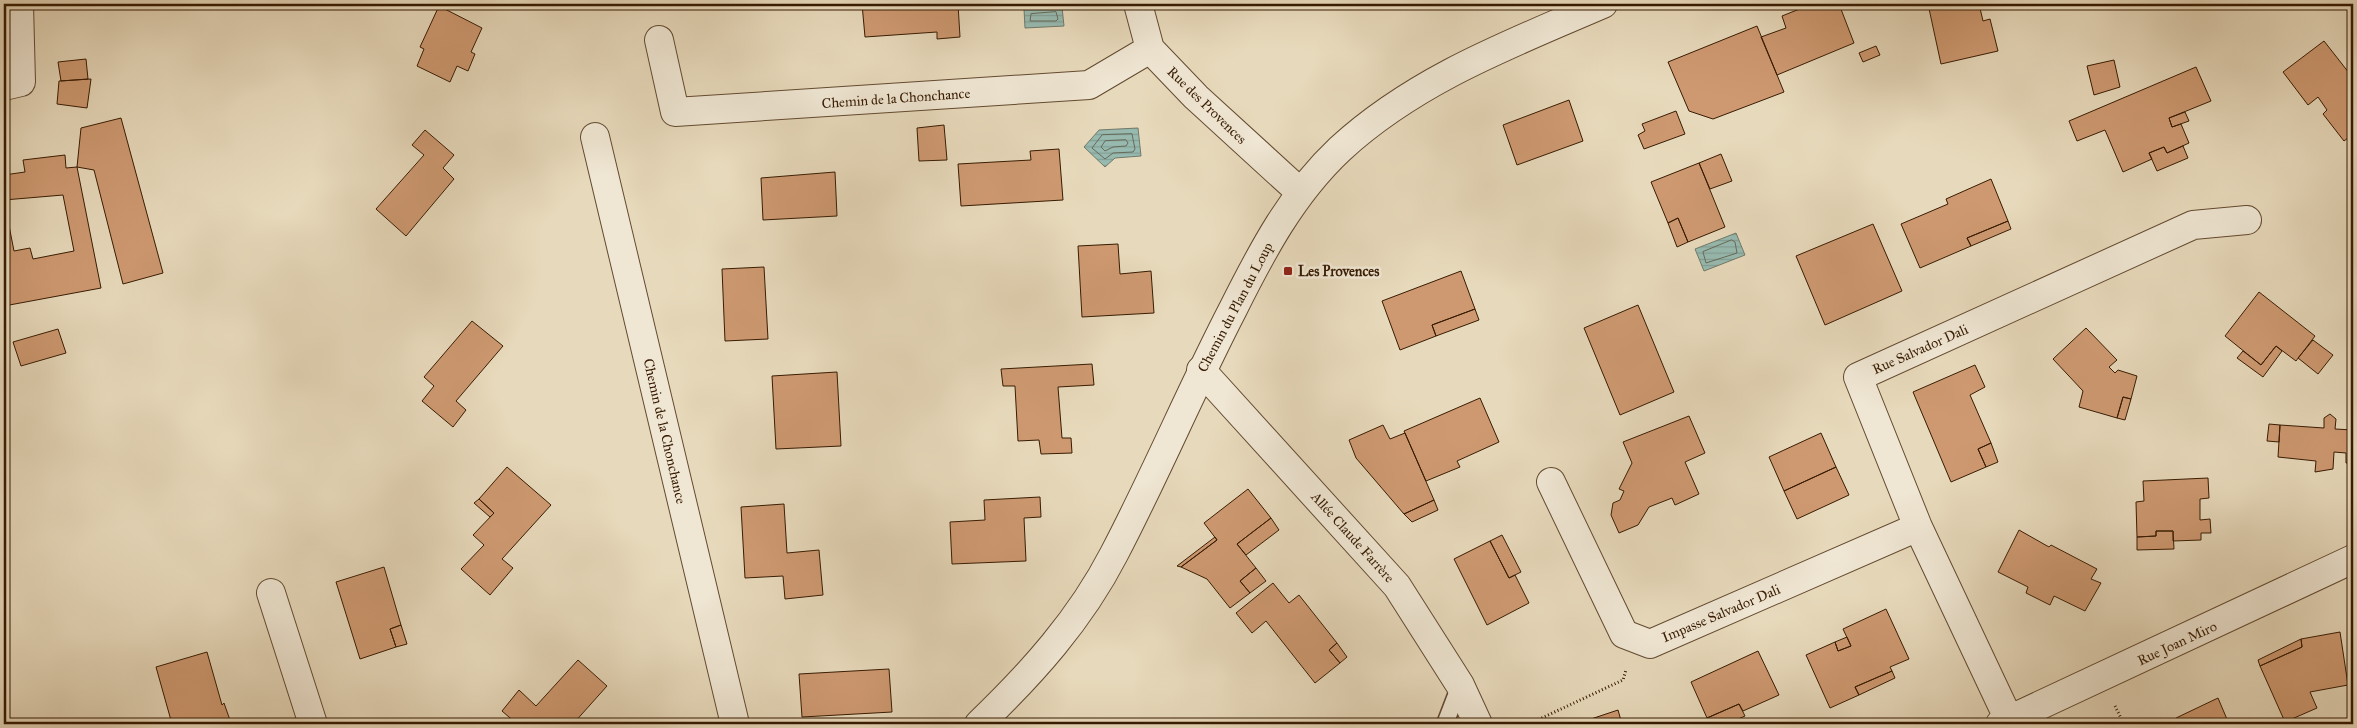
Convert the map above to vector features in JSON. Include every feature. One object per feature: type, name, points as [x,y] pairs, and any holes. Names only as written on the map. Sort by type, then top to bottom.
[{"type":"street","points":[[4,86],[21,82],[19,4]]},
{"type":"street","name":"Rue des Provences","points":[[1138,4],[1150,49],[1196,97],[1300,192]]},
{"type":"street","name":"Chemin du Plan du Loup","points":[[980,724],[1025,680],[1077,615],[1114,556],[1201,370],[1258,258],[1300,192],[1339,150],[1386,111],[1440,77],[1602,4]]},
{"type":"street","name":"Chemin de la Chonchance","points":[[659,40],[675,112],[1089,85],[1150,49]]},
{"type":"street","name":"Chemin de la Chonchance","points":[[595,137],[734,724]]},
{"type":"street","name":"Rue Salvador Dali","points":[[2005,722],[1918,527],[1858,377],[2194,225],[2246,220]]},
{"type":"street","name":"Allée Claude Farrère","points":[[1201,370],[1397,586],[1460,685],[1478,724]]},
{"type":"street","points":[[1551,482],[1624,634],[1638,639]]},
{"type":"street","name":"Impasse Salvador Dali","points":[[1638,639],[1650,644],[1918,527]]},
{"type":"street","name":"Rue Joan Miro","points":[[2005,722],[2353,559]]},
{"type":"street","points":[[271,593],[313,724]]},
{"type":"lane","points":[[1445,724],[1460,685]]},
{"type":"path","points":[[1529,724],[1623,680],[1638,639]]},
{"type":"water","points":[[1062,7],[1064,26],[1025,28],[1024,9]]},
{"type":"water","points":[[1138,128],[1141,156],[1115,158],[1105,167],[1084,147],[1099,130]]},
{"type":"water","points":[[1736,233],[1745,255],[1704,271],[1695,249]]},
{"type":"building","points":[[862,4],[958,4],[960,37],[937,39],[937,32],[865,37]]},
{"type":"building","points":[[1812,4],[1839,4],[1854,43],[1777,75],[1761,37],[1786,28],[1782,16]]},
{"type":"building","points":[[1928,4],[1979,4],[1983,21],[1990,19],[1998,51],[1941,64]]},
{"type":"building","points":[[439,6],[482,28],[471,52],[475,54],[468,71],[457,66],[450,82],[417,66],[424,49],[420,47]]},
{"type":"building","points":[[1757,26],[1784,92],[1713,119],[1689,111],[1668,62]]},
{"type":"building","points":[[2324,41],[2353,78],[2353,134],[2344,141],[2323,114],[2327,110],[2318,97],[2308,105],[2283,72]]},
{"type":"building","points":[[1876,46],[1880,55],[1863,62],[1859,53]]},
{"type":"building","points":[[86,59],[88,79],[61,81],[58,62]]},
{"type":"building","points":[[2114,60],[2120,87],[2094,95],[2087,66]]},
{"type":"building","points":[[2196,67],[2211,101],[2169,118],[2172,127],[2181,124],[2189,143],[2167,153],[2164,147],[2149,153],[2152,159],[2123,172],[2105,130],[2077,141],[2069,121]]},
{"type":"building","points":[[91,79],[87,108],[57,104],[59,81]]},
{"type":"building","points":[[1569,100],[1583,141],[1517,165],[1503,125]]},
{"type":"building","points":[[1676,111],[1685,134],[1644,149],[1638,135],[1645,131],[1642,124]]},
{"type":"building","points":[[2185,112],[2189,121],[2172,127],[2169,118]]},
{"type":"building","points":[[121,118],[163,273],[123,284],[94,170],[77,167],[81,128]]},
{"type":"building","points":[[944,125],[947,160],[919,161],[917,128]]},
{"type":"building","points":[[425,130],[454,155],[443,168],[454,179],[406,236],[376,209],[424,155],[412,145]]},
{"type":"building","points":[[2183,146],[2188,158],[2157,171],[2149,153],[2164,147],[2167,153]]},
{"type":"building","points":[[1059,149],[1063,200],[961,206],[958,164],[1031,160],[1030,151]]},
{"type":"building","points":[[1721,154],[1732,181],[1710,189],[1699,163]]},
{"type":"building","points":[[65,155],[66,168],[77,167],[101,288],[4,306],[4,200],[4,175],[25,172],[23,160]],"holes":[[[63,195],[74,251],[33,259],[30,248],[14,251],[4,200]]]},
{"type":"building","points":[[1699,163],[1725,227],[1688,242],[1678,218],[1668,223],[1651,182]]},
{"type":"building","points":[[835,172],[837,216],[763,220],[761,178]]},
{"type":"building","points":[[1991,179],[2008,221],[1967,238],[1971,246],[1920,268],[1901,224],[1948,204],[1946,199]]},
{"type":"building","points":[[1678,218],[1688,242],[1677,247],[1668,223]]},
{"type":"building","points":[[2008,221],[2011,229],[1971,246],[1967,238]]},
{"type":"building","points":[[1873,224],[1902,291],[1825,325],[1796,256]]},
{"type":"building","points":[[1118,244],[1120,274],[1151,271],[1154,313],[1082,317],[1078,246]]},
{"type":"building","points":[[764,267],[768,339],[725,341],[722,269]]},
{"type":"building","points":[[1461,271],[1475,309],[1432,325],[1436,336],[1400,350],[1382,301]]},
{"type":"building","points":[[2259,292],[2315,336],[2296,361],[2276,346],[2261,365],[2225,336]]},
{"type":"building","points":[[1638,305],[1674,392],[1620,415],[1584,328]]},
{"type":"building","points":[[1475,309],[1479,320],[1436,336],[1432,325]]},
{"type":"building","points":[[472,321],[503,346],[456,401],[466,410],[453,427],[422,401],[434,386],[424,377]]},
{"type":"building","points":[[2086,328],[2117,360],[2109,367],[2115,373],[2118,370],[2137,376],[2131,399],[2123,397],[2117,418],[2079,407],[2083,391],[2053,359]]},
{"type":"building","points":[[58,329],[66,353],[21,366],[13,342]]},
{"type":"building","points":[[2313,340],[2333,355],[2318,374],[2298,358]]},
{"type":"building","points":[[2276,346],[2282,351],[2263,377],[2237,358],[2243,351],[2261,365]]},
{"type":"building","points":[[1092,364],[1094,385],[1058,387],[1062,438],[1071,438],[1072,453],[1041,454],[1039,440],[1018,441],[1015,386],[1003,386],[1001,369]]},
{"type":"building","points":[[1975,365],[1985,387],[1970,395],[1991,443],[1978,449],[1986,467],[1951,482],[1913,392]]},
{"type":"building","points":[[837,372],[841,446],[776,449],[772,376]]},
{"type":"building","points":[[2123,397],[2131,399],[2125,420],[2117,418]]},
{"type":"building","points":[[1480,398],[1499,442],[1457,461],[1460,467],[1426,481],[1404,431]]},
{"type":"building","points":[[2330,414],[2336,419],[2335,429],[2353,430],[2353,463],[2346,463],[2346,453],[2334,452],[2333,469],[2315,472],[2316,461],[2278,457],[2280,425],[2324,428],[2324,418]]},
{"type":"building","points":[[1689,416],[1705,453],[1685,462],[1699,494],[1675,505],[1672,498],[1649,507],[1638,525],[1619,533],[1611,515],[1613,503],[1620,500],[1624,491],[1619,489],[1632,463],[1623,442]]},
{"type":"building","points":[[2269,424],[2280,425],[2279,442],[2267,441]]},
{"type":"building","points":[[1383,425],[1390,439],[1405,433],[1434,500],[1404,514],[1356,458],[1349,440]]},
{"type":"building","points":[[1821,433],[1836,467],[1784,491],[1769,457]]},
{"type":"building","points":[[1991,443],[1998,462],[1986,467],[1978,449]]},
{"type":"building","points":[[507,467],[551,505],[502,559],[513,568],[490,595],[461,569],[484,545],[473,535],[494,513],[479,499]]},
{"type":"building","points":[[1836,467],[1849,495],[1797,519],[1784,491]]},
{"type":"building","points":[[2208,478],[2209,498],[2200,499],[2200,520],[2210,519],[2211,533],[2201,533],[2201,540],[2173,541],[2173,531],[2156,531],[2156,536],[2137,537],[2136,502],[2144,501],[2143,481]]},
{"type":"building","points":[[1248,489],[1271,518],[1237,544],[1256,568],[1240,581],[1250,593],[1230,608],[1207,579],[1181,567],[1217,540],[1204,523]]},
{"type":"building","points":[[1040,497],[1041,517],[1024,518],[1026,561],[952,564],[950,522],[985,520],[984,500]]},
{"type":"building","points":[[479,499],[494,513],[490,517],[474,503]]},
{"type":"building","points":[[1434,500],[1438,510],[1412,522],[1404,514]]},
{"type":"building","points":[[784,504],[787,553],[819,550],[823,595],[785,599],[783,576],[745,578],[741,507]]},
{"type":"building","points":[[1271,518],[1279,530],[1246,555],[1237,544]]},
{"type":"building","points":[[2019,530],[2049,547],[2051,545],[2097,569],[2091,579],[2101,583],[2085,611],[2054,596],[2050,605],[2026,593],[2028,587],[1998,572]]},
{"type":"building","points":[[2156,531],[2173,531],[2174,549],[2137,550],[2137,537],[2156,536]]},
{"type":"building","points":[[1502,535],[1521,572],[1509,578],[1490,541]]},
{"type":"building","points":[[1215,537],[1217,540],[1181,567],[1177,566]]},
{"type":"building","points":[[1490,541],[1509,578],[1515,575],[1529,603],[1487,625],[1454,559]]},
{"type":"building","points":[[384,567],[401,625],[390,629],[396,647],[360,659],[336,582]]},
{"type":"building","points":[[1256,568],[1266,581],[1250,593],[1240,581]]},
{"type":"building","points":[[1273,583],[1289,603],[1299,595],[1337,643],[1329,650],[1340,663],[1315,683],[1266,621],[1252,633],[1236,613]]},
{"type":"building","points":[[1886,609],[1909,659],[1890,667],[1892,671],[1855,687],[1859,695],[1830,708],[1806,655],[1835,642],[1838,651],[1851,646],[1843,629]]},
{"type":"building","points":[[401,625],[407,644],[396,647],[390,629]]},
{"type":"building","points":[[2340,632],[2348,685],[2310,692],[2317,708],[2285,722],[2260,666],[2302,647],[2301,639]]},
{"type":"building","points":[[1847,637],[1851,646],[1838,651],[1835,642]]},
{"type":"building","points":[[2301,639],[2302,647],[2260,666],[2258,660]]},
{"type":"building","points":[[1337,643],[1347,657],[1340,663],[1329,650]]},
{"type":"building","points":[[1758,651],[1779,695],[1743,711],[1739,704],[1707,718],[1691,682]]},
{"type":"building","points":[[207,652],[222,705],[224,703],[231,723],[172,724],[156,667]]},
{"type":"building","points":[[578,660],[607,686],[573,724],[536,724],[530,719],[525,724],[517,724],[502,711],[519,690],[536,706]]},
{"type":"building","points":[[889,669],[892,712],[802,717],[799,674]]},
{"type":"building","points":[[1892,671],[1895,678],[1859,695],[1855,687]]},
{"type":"building","points":[[2218,698],[2229,724],[2179,724],[2176,718]]},
{"type":"building","points":[[1739,704],[1745,716],[1727,724],[1710,724],[1707,718]]},
{"type":"building","points":[[1618,710],[1622,724],[1592,724],[1591,719]]},
{"type":"place","name":"Les Provences","points":[[1288,271]]}]
